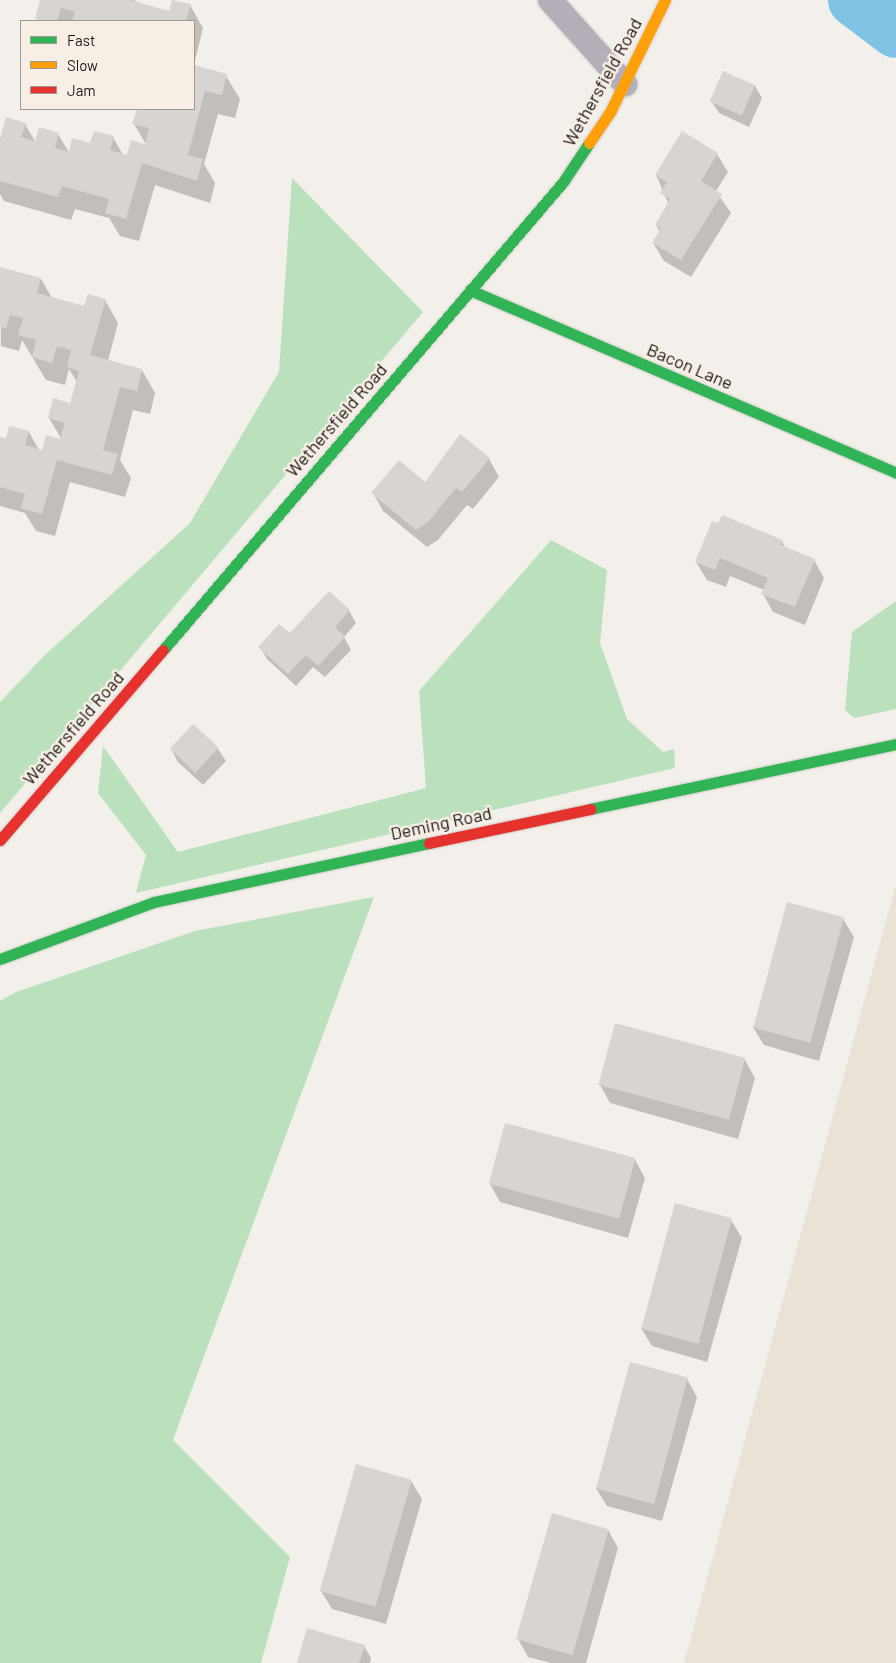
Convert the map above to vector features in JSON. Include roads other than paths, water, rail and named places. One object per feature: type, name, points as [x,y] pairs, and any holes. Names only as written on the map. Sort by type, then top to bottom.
[{"type":"street","points":[[550,0],[625,84]]},
{"type":"street","name":"Wethersfield Road","points":[[0,840],[564,182],[597,133],[625,84],[665,0]]},
{"type":"street","name":"Bacon Lane","points":[[470,290],[896,473]]},
{"type":"street","name":"Deming Road","points":[[0,959],[154,902],[896,744]]},
{"type":"waterway","points":[[855,0],[896,31]]}]
